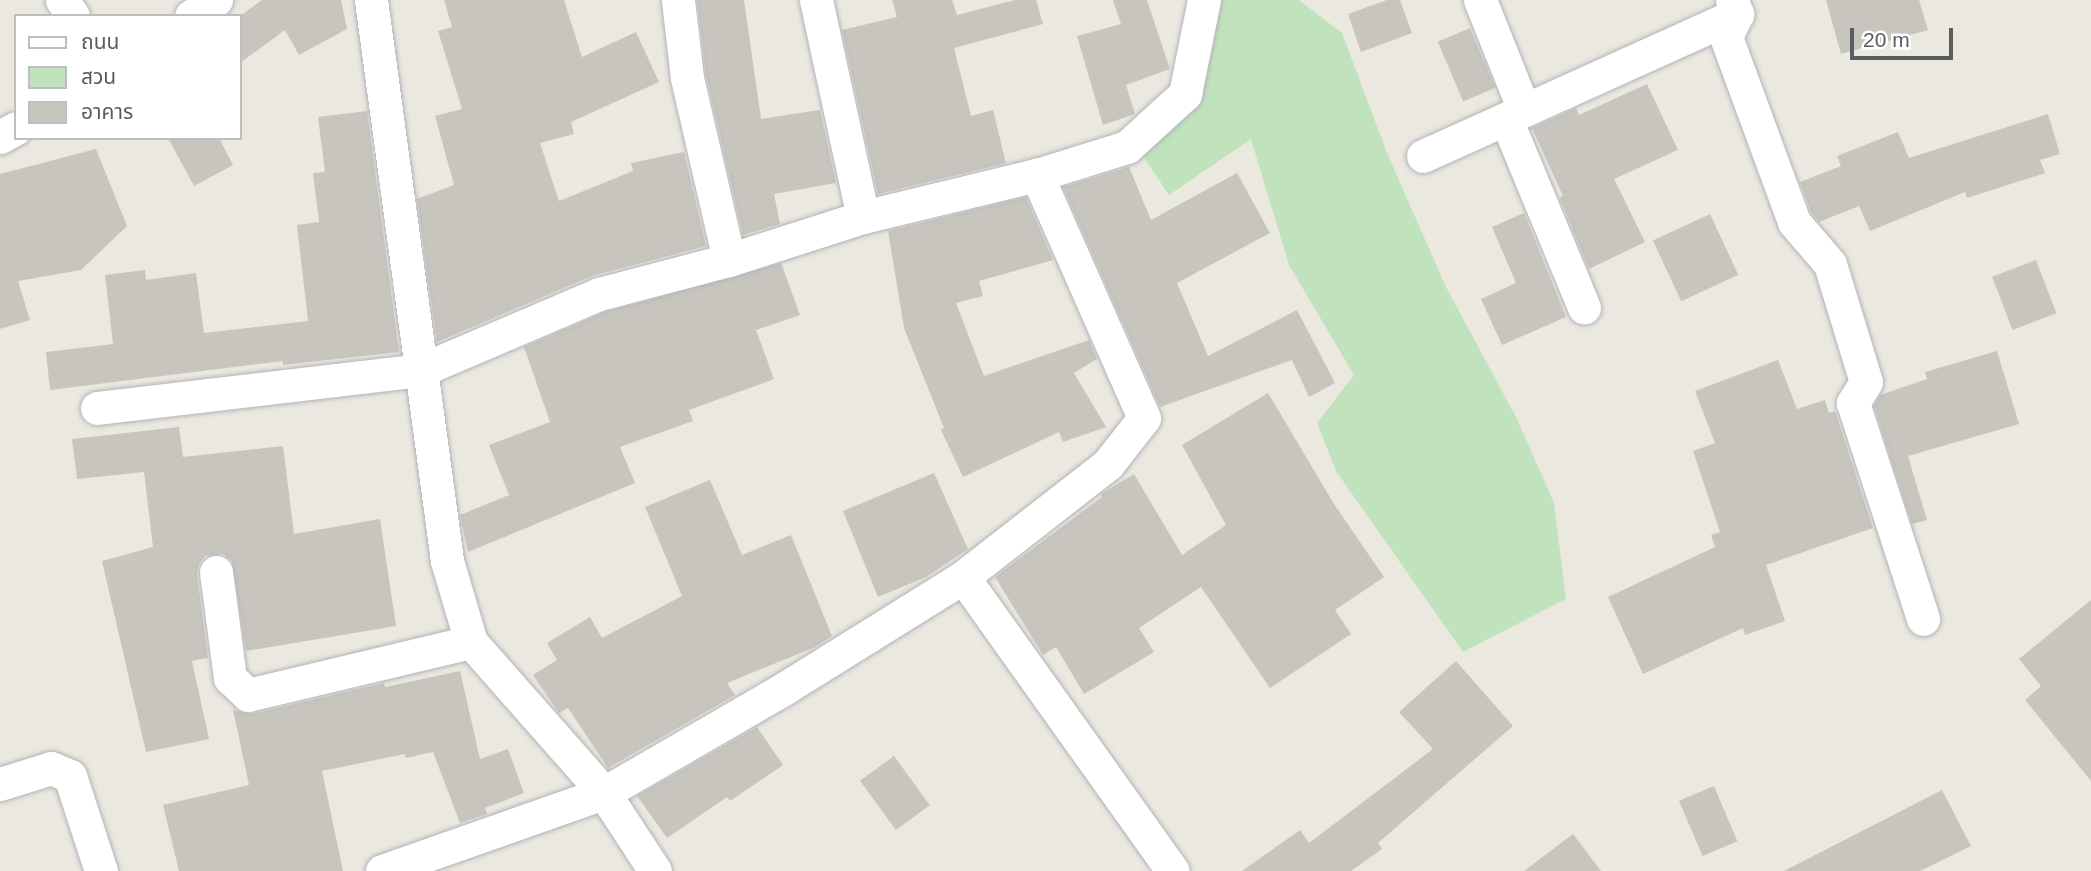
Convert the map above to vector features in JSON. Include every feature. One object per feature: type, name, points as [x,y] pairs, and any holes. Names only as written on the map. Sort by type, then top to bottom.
[{"type":"street","points":[[194,14],[216,0]]},
{"type":"street","points":[[371,0],[447,561],[471,642],[604,793],[655,871]]},
{"type":"street","points":[[678,0],[687,78],[729,260]]},
{"type":"street","points":[[816,0],[863,216]]},
{"type":"street","points":[[97,408],[421,370],[599,294],[729,260],[863,216],[1037,175],[1127,148],[1185,94],[1204,0]]},
{"type":"street","points":[[1480,0],[1515,114],[1584,307]]},
{"type":"street","points":[[1423,156],[1735,7]]},
{"type":"street","points":[[1735,7],[1726,37],[1794,222],[1830,264],[1866,382],[1853,403],[1923,619]]},
{"type":"street","points":[[382,871],[604,793],[785,688],[963,577],[1108,464],[1144,418],[1037,175]]},
{"type":"street","points":[[216,572],[230,678],[248,695],[471,642]]},
{"type":"street","points":[[963,577],[1173,871]]},
{"type":"street","points":[[0,784],[51,768],[70,776],[101,871]]},
{"type":"green space","points":[[1218,0],[1299,0],[1342,33],[1387,153],[1446,287],[1517,419],[1554,503],[1566,599],[1463,652],[1336,471],[1317,423],[1354,375],[1289,265],[1251,139],[1169,195],[1141,153],[1206,73]]},
{"type":"building","points":[[262,0],[341,0],[347,29],[299,55],[285,30],[242,62],[242,15]]},
{"type":"building","points":[[444,0],[564,0],[582,57],[636,32],[659,82],[571,122],[574,134],[540,143],[559,201],[633,171],[631,163],[684,152],[706,246],[592,276],[437,342],[417,199],[454,185],[435,116],[462,109],[438,31],[452,27]]},
{"type":"building","points":[[697,0],[744,0],[761,119],[820,110],[836,183],[774,194],[780,224],[743,235],[706,75]]},
{"type":"building","points":[[892,0],[952,0],[957,15],[1015,0],[1036,0],[1043,24],[954,48],[971,116],[993,110],[1006,163],[878,194],[842,30],[897,17]]},
{"type":"building","points":[[1113,0],[1147,0],[1170,69],[1126,85],[1135,114],[1103,125],[1077,36],[1121,24]]},
{"type":"building","points":[[1387,0],[1400,0],[1412,33],[1361,52],[1348,14]]},
{"type":"building","points":[[1826,0],[1919,0],[1928,30],[1841,54]]},
{"type":"building","points":[[1470,28],[1495,88],[1463,102],[1438,42]]},
{"type":"building","points":[[1647,84],[1678,150],[1614,179],[1645,242],[1589,269],[1560,198],[1563,196],[1532,128],[1576,108],[1579,115]]},
{"type":"building","points":[[367,111],[399,352],[283,365],[283,361],[50,390],[46,352],[113,344],[105,275],[145,270],[146,280],[196,273],[204,333],[308,321],[297,225],[319,222],[313,173],[325,172],[318,117]]},
{"type":"building","points":[[2048,114],[2060,154],[2040,160],[2045,173],[1967,198],[1965,192],[1870,231],[1859,206],[1819,222],[1811,212],[1800,182],[1841,166],[1837,156],[1898,132],[1909,158]]},
{"type":"building","points":[[169,140],[220,140],[233,165],[194,186]]},
{"type":"building","points":[[96,149],[127,226],[81,270],[18,281],[30,320],[0,329],[0,174]]},
{"type":"building","points":[[1129,167],[1151,220],[1237,173],[1270,233],[1177,283],[1208,356],[1297,310],[1335,383],[1309,397],[1292,360],[1160,407],[1063,187]]},
{"type":"building","points":[[1026,197],[1053,260],[979,281],[983,296],[956,303],[984,376],[1089,340],[1097,359],[1074,373],[1106,427],[1063,442],[1059,432],[963,477],[941,430],[944,428],[904,328],[888,231]]},
{"type":"building","points":[[1524,213],[1566,317],[1502,345],[1481,299],[1516,283],[1492,227]]},
{"type":"building","points":[[1710,214],[1738,275],[1681,301],[1653,241]]},
{"type":"building","points":[[2036,260],[2056,313],[2013,330],[1992,277]]},
{"type":"building","points":[[781,263],[800,315],[756,330],[774,379],[689,410],[693,421],[620,447],[635,483],[468,552],[460,515],[509,495],[489,445],[550,422],[524,347],[605,312]]},
{"type":"building","points":[[1997,351],[2019,424],[1908,456],[1927,520],[1912,524],[1874,406],[1880,395],[1927,379],[1925,372]]},
{"type":"building","points":[[1778,360],[1797,409],[1825,400],[1829,413],[1835,411],[1873,528],[1766,565],[1785,621],[1745,635],[1743,628],[1643,674],[1608,597],[1715,547],[1711,535],[1720,532],[1693,451],[1715,443],[1695,391]]},
{"type":"building","points":[[1268,393],[1334,504],[1384,577],[1335,610],[1351,634],[1270,688],[1201,587],[1139,628],[1154,652],[1084,694],[1056,647],[1043,655],[995,577],[1102,497],[1101,494],[1134,474],[1182,555],[1226,525],[1182,445]]},
{"type":"building","points":[[179,427],[183,457],[283,446],[294,534],[380,519],[396,626],[246,651],[232,561],[223,554],[205,556],[199,564],[197,575],[208,658],[192,661],[209,739],[146,752],[102,561],[153,547],[144,472],[77,479],[72,439]]},
{"type":"building","points":[[934,473],[968,549],[926,577],[878,597],[843,511]]},
{"type":"building","points":[[710,480],[742,555],[791,535],[832,636],[815,647],[727,683],[735,695],[608,768],[568,708],[559,713],[533,675],[557,660],[547,643],[590,617],[602,638],[682,596],[645,507]]},
{"type":"building","points":[[2091,600],[2091,781],[2025,700],[2041,686],[2019,659]]},
{"type":"building","points":[[1456,661],[1513,726],[1378,843],[1382,849],[1351,871],[1242,871],[1300,830],[1309,843],[1433,749],[1399,712]]},
{"type":"building","points":[[460,671],[480,759],[508,749],[524,793],[485,808],[487,814],[460,823],[433,752],[406,758],[405,754],[322,771],[343,871],[179,871],[163,805],[249,785],[233,710],[252,714],[384,683],[385,687]]},
{"type":"building","points":[[757,727],[783,765],[730,801],[727,797],[667,838],[637,796]]},
{"type":"building","points":[[894,756],[930,805],[896,830],[860,781]]},
{"type":"building","points":[[1714,786],[1737,841],[1702,856],[1679,801]]},
{"type":"building","points":[[1942,790],[1971,846],[1920,871],[1784,871]]},
{"type":"building","points":[[1573,834],[1601,871],[1524,871]]}]
